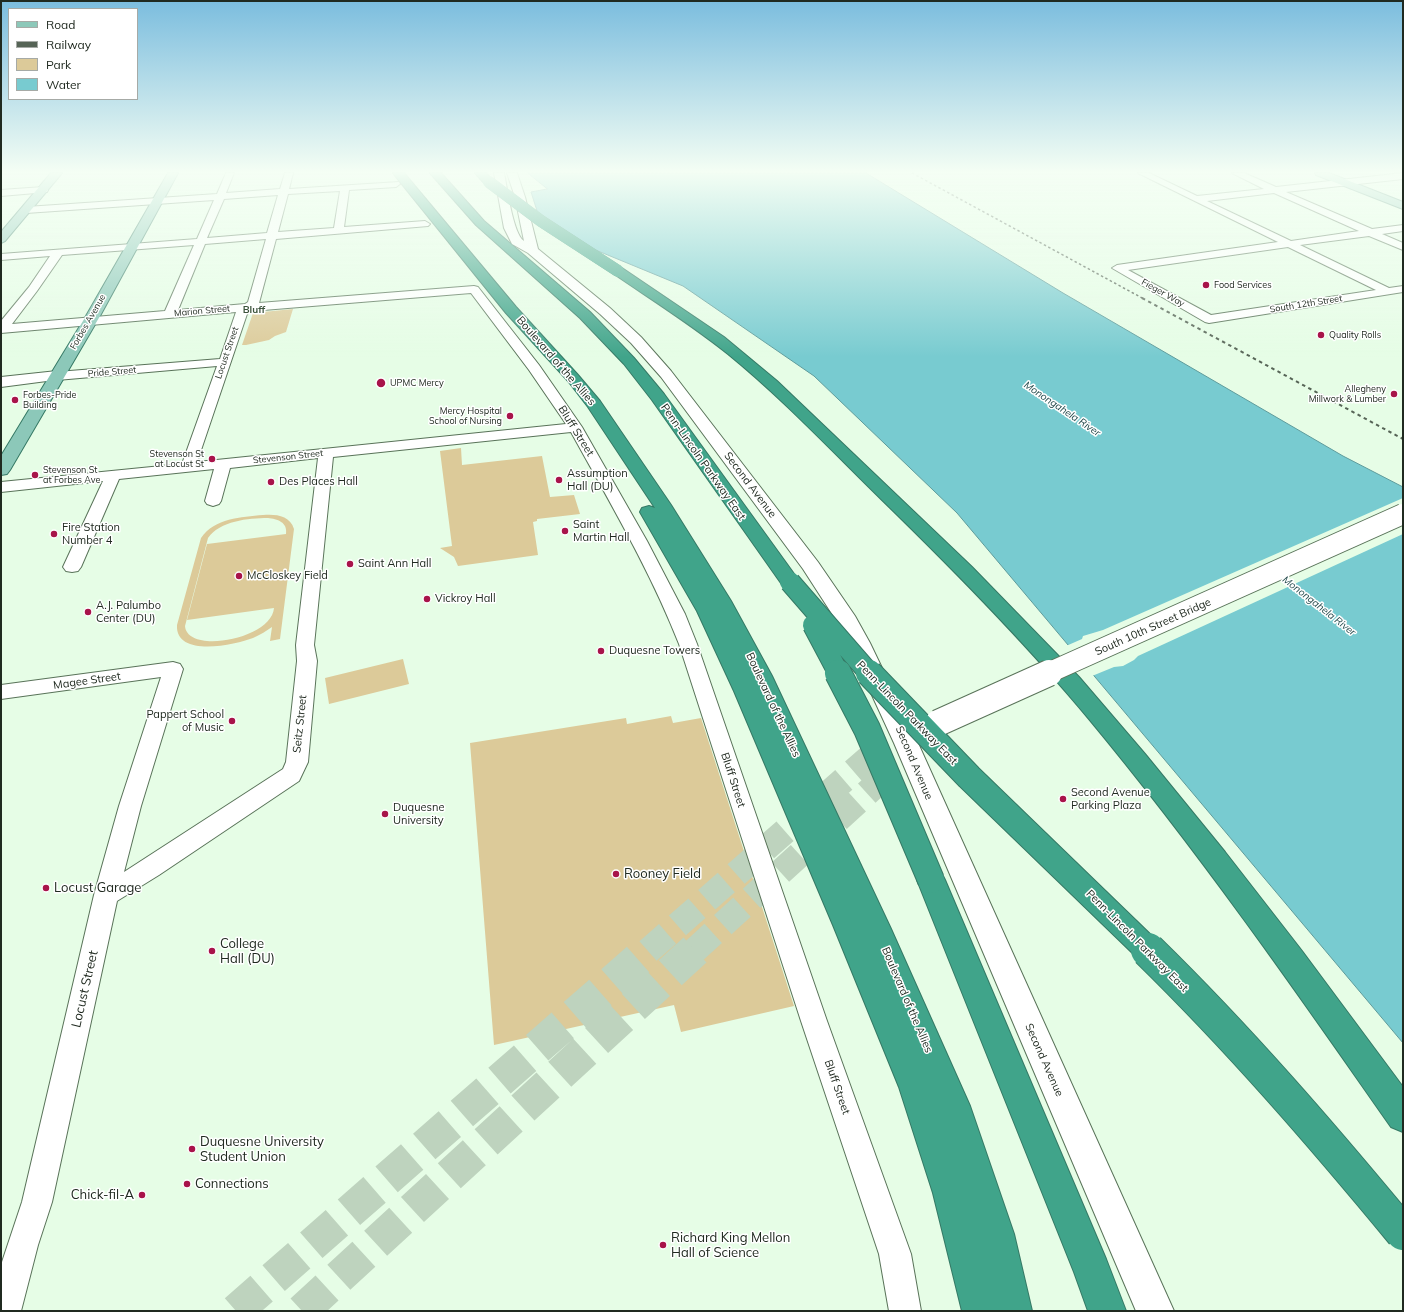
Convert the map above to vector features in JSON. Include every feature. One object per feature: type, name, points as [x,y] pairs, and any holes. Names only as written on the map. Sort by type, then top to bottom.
[{"type":"highway","name":"Boulevard of the Allies","points":[[446,234],[511,310],[573,378],[594,404],[654,493],[721,601],[761,676],[880,936],[958,1118],[996,1234],[1013,1311]]},
{"type":"highway","name":"Penn-Lincoln Parkway East","points":[[492,234],[580,311],[614,345],[658,397],[790,582],[847,650],[942,750],[1158,961],[1212,1016],[1309,1122],[1403,1233]]},
{"type":"highway","points":[[561,234],[694,321],[753,368],[928,534],[1016,624],[1099,716],[1198,837],[1326,1006],[1403,1115]]},
{"type":"highway","name":"Boulevard of the Allies","points":[[470,284],[574,397],[600,434],[650,513],[707,611],[745,691],[800,816],[916,1087],[951,1193],[981,1311]]},
{"type":"highway","points":[[790,582],[847,688],[867,729],[1093,1272],[1107,1311]]},
{"type":"main road","name":"Forbes Avenue","points":[[1,470],[138,234]]},
{"type":"main road","name":"Second Avenue","points":[[513,234],[518,244],[532,250],[620,325],[651,357],[681,393],[828,590],[859,643],[906,743],[1155,1311]]},
{"type":"main road","points":[[528,234],[532,250]]},
{"type":"main road","name":"Pride Street","points":[[1,382],[57,376]]},
{"type":"main road","name":"South 10th Street Bridge","points":[[906,743],[938,724],[1403,514]]},
{"type":"main road","points":[[870,757],[906,743]]},
{"type":"main road","points":[[878,782],[906,743]]},
{"type":"street","points":[[170,314],[204,234]]},
{"type":"street","points":[[1,257],[296,234]]},
{"type":"street","points":[[1270,234],[1403,298]]},
{"type":"street","points":[[1290,244],[1355,234]]},
{"type":"street","points":[[1375,234],[1403,247]]},
{"type":"street","name":"Locust Street","points":[[188,467],[242,312],[253,304],[272,236]]},
{"type":"street","name":"Fieger Way","points":[[1209,319],[1117,268],[1290,244]]},
{"type":"street","points":[[1,328],[33,289],[58,253]]},
{"type":"street","name":"Marion Street","points":[[1,328],[248,308],[470,284]]},
{"type":"street","name":"Bluff Street","points":[[470,284],[534,368],[575,427],[639,541],[676,614],[688,644],[816,1028],[896,1254],[905,1311]]},
{"type":"street","name":"South 12th Street","points":[[1209,319],[1403,289]]},
{"type":"street","name":"Pride Street","points":[[57,376],[224,362]]},
{"type":"street","name":"Stevenson Street","points":[[1,487],[575,427]]},
{"type":"street","name":"Seitz Street","points":[[106,895],[151,868],[291,775],[297,762],[307,661],[305,645],[326,453]]},
{"type":"street","points":[[213,501],[223,464]]},
{"type":"street","points":[[72,567],[113,475]]},
{"type":"street","name":"Locust Street","points":[[5,1311],[22,1245],[37,1202],[106,895],[130,806],[173,669]]},
{"type":"street","name":"Magee Street","points":[[1,692],[173,669]]},
{"type":"green space","points":[[293,309],[286,332],[269,340],[242,345],[253,313]]},
{"type":"green space","points":[[461,448],[462,465],[542,456],[550,497],[574,495],[580,514],[537,519],[537,521],[533,522],[538,555],[458,566],[454,557],[440,548],[452,546],[440,451]]},
{"type":"green space","name":"McCloskey Field","points":[[255,516],[282,516],[292,524],[294,529],[280,639],[270,641],[272,627],[253,638],[233,644],[208,646],[195,645],[186,642],[179,635],[177,625],[201,538],[207,531],[221,522]],"holes":[[[268,518],[278,520],[284,524],[286,534],[207,544],[187,620],[274,608],[270,619],[260,628],[230,640],[199,640],[189,635],[185,626],[208,538],[213,532],[227,524],[243,520]]]},
{"type":"green space","points":[[403,659],[409,684],[329,704],[325,678]]},
{"type":"green space","name":"Rooney Field","points":[[671,716],[673,723],[701,718],[794,1006],[681,1032],[674,1005],[494,1045],[470,743],[626,718],[627,724]]},
{"type":"water","name":"Monongahela River","points":[[561,234],[967,234],[1063,293],[1343,456],[1403,487],[1403,1043],[957,513],[814,376],[683,286],[564,237]]},
{"type":"pier","points":[[1403,498],[1403,534],[1138,656],[1123,666],[1114,667],[1092,676],[1066,646],[1082,639],[1083,636],[1103,630]]},
{"type":"tunnel","points":[[648,951],[870,757]]},
{"type":"tunnel","points":[[694,951],[879,782]]},
{"type":"tunnel","points":[[236,1311],[649,950]]},
{"type":"tunnel","points":[[302,1311],[695,950]]},
{"type":"railway","points":[[1025,234],[1144,299]]},
{"type":"railway","points":[[1142,298],[1403,439]]},
{"type":"place","name":"Food Services","points":[[1206,285]]},
{"type":"place","name":"Quality Rolls","points":[[1321,335]]},
{"type":"place","name":"UPMC Mercy","points":[[381,383]]},
{"type":"place","name":"Allegheny Millwork & Lumber","points":[[1394,394]]},
{"type":"place","name":"Forbes-Pride Building","points":[[15,400]]},
{"type":"place","name":"Mercy Hospital School of Nursing","points":[[510,416]]},
{"type":"place","name":"Stevenson St at Locust St","points":[[212,459]]},
{"type":"place","name":"Stevenson St at Forbes Ave","points":[[35,475]]},
{"type":"place","name":"Assumption Hall (DU)","points":[[559,480]]},
{"type":"place","name":"Des Places Hall","points":[[271,482]]},
{"type":"place","name":"Saint Martin Hall","points":[[565,531]]},
{"type":"place","name":"Fire Station Number 4","points":[[54,534]]},
{"type":"place","name":"Saint Ann Hall","points":[[350,564]]},
{"type":"place","name":"McCloskey Field","points":[[239,576]]},
{"type":"place","name":"Vickroy Hall","points":[[427,599]]},
{"type":"place","name":"A.J. Palumbo Center (DU)","points":[[88,612]]},
{"type":"place","name":"Duquesne Towers","points":[[601,651]]},
{"type":"place","name":"Pappert School of Music","points":[[232,721]]},
{"type":"place","name":"Second Avenue Parking Plaza","points":[[1063,799]]},
{"type":"place","name":"Duquesne University","points":[[385,814]]},
{"type":"place","name":"Rooney Field","points":[[616,874]]},
{"type":"place","name":"Locust Garage","points":[[46,888]]},
{"type":"place","name":"College Hall (DU)","points":[[212,951]]},
{"type":"place","name":"Duquesne University Student Union","points":[[192,1149]]},
{"type":"place","name":"Connections","points":[[187,1184]]},
{"type":"place","name":"Chick-fil-A","points":[[142,1195]]},
{"type":"place","name":"Richard King Mellon Hall of Science","points":[[663,1245]]},
{"type":"district","name":"Bluff","points":[[254,310]]}]
